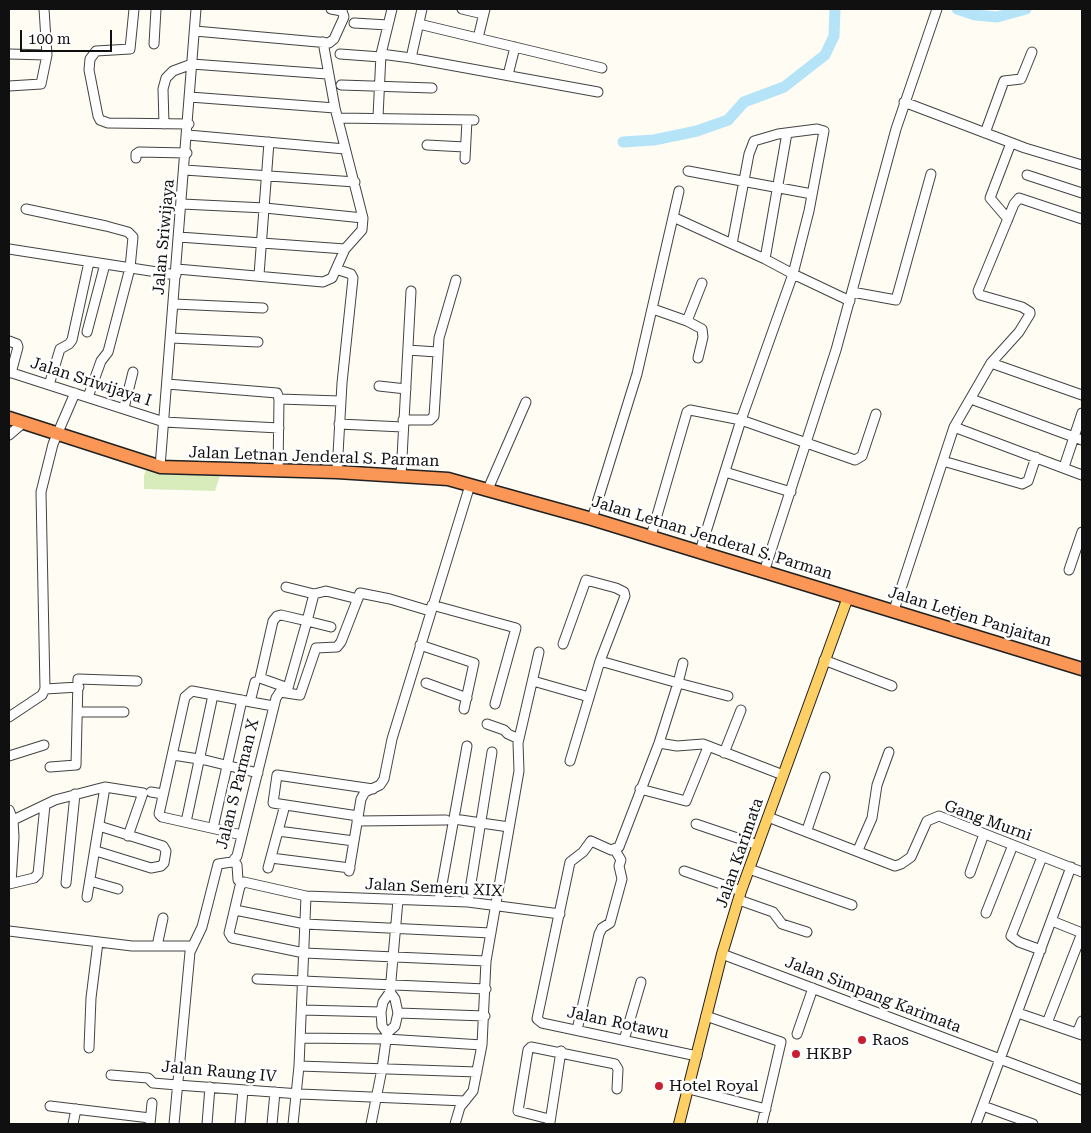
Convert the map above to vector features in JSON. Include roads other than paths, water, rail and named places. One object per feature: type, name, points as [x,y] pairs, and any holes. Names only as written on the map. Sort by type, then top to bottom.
[{"type":"highway","name":"Jalan Letnan Jenderal S. Parman","points":[[9,418],[160,467],[337,472],[442,478],[488,489],[651,536],[848,597]]},
{"type":"highway","name":"Jalan Letjen Panjaitan","points":[[848,597],[1082,669]]},
{"type":"main road","name":"Jalan Karimata","points":[[679,1124],[698,1056],[722,954],[740,896],[848,597]]},
{"type":"street","points":[[9,86],[41,84],[47,55],[44,9]]},
{"type":"street","points":[[134,9],[133,41],[130,49],[96,50],[90,59],[89,70],[98,116],[100,120],[108,124],[189,124]]},
{"type":"street","points":[[154,44],[156,9]]},
{"type":"street","name":"Jalan Sriwijaya","points":[[160,467],[189,124],[196,9]]},
{"type":"street","points":[[195,31],[332,42],[344,17],[342,10],[331,9]]},
{"type":"street","points":[[378,117],[381,56],[392,9]]},
{"type":"street","points":[[411,58],[422,9]]},
{"type":"street","points":[[462,9],[484,11],[478,38]]},
{"type":"street","points":[[764,572],[807,442],[851,296],[904,102],[936,9]]},
{"type":"street","points":[[354,23],[388,25]]},
{"type":"street","points":[[418,24],[602,68]]},
{"type":"street","points":[[9,249],[130,268],[176,272],[259,275],[323,282],[330,280],[345,248],[362,230],[363,218],[327,74],[323,42]]},
{"type":"street","points":[[508,76],[515,47]]},
{"type":"street","points":[[986,133],[1004,82],[1020,78],[1032,52]]},
{"type":"street","points":[[9,54],[47,55]]},
{"type":"street","points":[[340,54],[411,58],[598,92]]},
{"type":"street","points":[[164,124],[166,78],[173,70],[192,64],[327,74]]},
{"type":"street","points":[[341,85],[432,88]]},
{"type":"street","points":[[190,97],[335,108]]},
{"type":"street","points":[[904,102],[1011,143],[1082,165]]},
{"type":"street","points":[[338,118],[378,117],[470,120],[465,158]]},
{"type":"street","points":[[700,551],[741,420],[793,274],[812,194],[824,131],[817,129],[787,133],[752,142],[732,244]]},
{"type":"street","points":[[765,259],[787,133]]},
{"type":"street","points":[[188,135],[345,148]]},
{"type":"street","points":[[259,275],[269,142]]},
{"type":"street","points":[[1008,219],[990,198],[1011,143]]},
{"type":"street","points":[[427,145],[465,147]]},
{"type":"street","points":[[136,158],[136,154],[139,152],[186,153]]},
{"type":"street","points":[[185,170],[355,182]]},
{"type":"street","points":[[688,171],[812,194]]},
{"type":"street","points":[[673,218],[765,259],[793,274],[851,296],[896,300],[932,174]]},
{"type":"street","points":[[1027,176],[1082,193]]},
{"type":"street","points":[[592,519],[622,429],[653,309],[679,192]]},
{"type":"street","points":[[894,610],[954,427],[991,363],[1019,332],[1030,314],[1030,312],[1022,307],[978,293],[990,259],[1014,204],[1019,198],[1082,219]]},
{"type":"street","points":[[182,204],[265,208],[363,218]]},
{"type":"street","points":[[26,209],[97,224],[131,234],[134,241],[130,268],[108,352],[100,361],[88,397]]},
{"type":"street","points":[[179,237],[345,248]]},
{"type":"street","points":[[50,385],[60,349],[72,340],[89,262]]},
{"type":"street","points":[[87,332],[105,264]]},
{"type":"street","points":[[336,269],[352,274],[354,278],[340,401],[337,472]]},
{"type":"street","points":[[339,424],[403,424],[430,420],[434,416],[437,352],[441,325],[456,280]]},
{"type":"street","points":[[687,321],[702,283]]},
{"type":"street","points":[[401,476],[411,291]]},
{"type":"street","points":[[174,304],[263,308]]},
{"type":"street","points":[[653,309],[687,321],[703,330],[698,358]]},
{"type":"street","points":[[171,338],[258,342]]},
{"type":"street","points":[[9,342],[18,346],[10,372]]},
{"type":"street","points":[[408,350],[437,352]]},
{"type":"street","points":[[991,363],[1082,395]]},
{"type":"street","name":"Jalan Sriwijaya I","points":[[10,372],[164,422],[279,428]]},
{"type":"street","points":[[124,408],[133,372]]},
{"type":"street","points":[[167,384],[340,401]]},
{"type":"street","points":[[379,386],[406,389]]},
{"type":"street","points":[[9,716],[42,695],[45,689],[41,492],[54,444],[75,393]]},
{"type":"street","points":[[278,396],[278,471]]},
{"type":"street","points":[[971,399],[1078,439]]},
{"type":"street","points":[[488,489],[526,402]]},
{"type":"street","points":[[651,536],[687,412],[694,410],[741,420],[858,460],[862,456],[876,414]]},
{"type":"street","points":[[1064,467],[1078,439],[1082,413]]},
{"type":"street","points":[[9,435],[23,422]]},
{"type":"street","points":[[954,427],[1082,475]]},
{"type":"street","points":[[943,461],[1022,484],[1028,481],[1036,457]]},
{"type":"street","points":[[724,472],[791,492]]},
{"type":"street","points":[[271,858],[349,870],[357,818],[363,794],[380,785],[384,779],[392,739],[470,485]]},
{"type":"street","points":[[1068,570],[1082,532]]},
{"type":"street","points":[[563,644],[586,580],[624,592],[625,596],[600,661],[570,762]]},
{"type":"street","points":[[286,587],[314,594],[326,591],[358,599],[360,593],[365,592],[516,628],[495,704]]},
{"type":"street","points":[[314,594],[307,621],[288,688],[261,680],[260,676],[273,621],[277,616],[307,621],[331,626]]},
{"type":"street","name":"Jalan S Parman X","points":[[174,1124],[188,959],[208,908],[218,864],[234,861],[258,773],[273,706],[280,692],[297,696],[301,694],[316,648],[337,647],[341,642],[358,599]]},
{"type":"street","points":[[420,645],[473,662],[475,666],[464,710]]},
{"type":"street","points":[[455,1124],[460,1107],[472,1094],[482,1045],[485,1016],[486,961],[519,764],[518,741],[539,652]]},
{"type":"street","points":[[824,660],[892,686]]},
{"type":"street","points":[[600,661],[728,696]]},
{"type":"street","points":[[615,850],[621,844],[640,789],[659,743],[683,663]]},
{"type":"street","points":[[50,767],[76,765],[78,679],[137,681]]},
{"type":"street","points":[[532,681],[589,697]]},
{"type":"street","points":[[213,828],[226,765],[246,701],[254,682]]},
{"type":"street","points":[[426,683],[467,698]]},
{"type":"street","points":[[45,689],[79,687]]},
{"type":"street","points":[[242,835],[160,816],[163,794],[174,755],[185,697],[188,692],[192,691],[273,706]]},
{"type":"street","points":[[186,822],[213,695]]},
{"type":"street","points":[[724,753],[741,710]]},
{"type":"street","points":[[78,712],[124,712]]},
{"type":"street","points":[[487,724],[504,730],[518,741]]},
{"type":"street","points":[[659,743],[677,746],[696,743],[783,775]]},
{"type":"street","points":[[9,756],[44,745]]},
{"type":"street","points":[[440,901],[450,820],[467,746]]},
{"type":"street","points":[[640,789],[686,801],[708,747]]},
{"type":"street","points":[[468,902],[492,752]]},
{"type":"street","points":[[858,850],[872,818],[877,785],[889,752]]},
{"type":"street","points":[[174,755],[200,759],[258,773]]},
{"type":"street","points":[[373,789],[278,775],[273,804],[357,818],[450,820],[509,828]]},
{"type":"street","points":[[807,830],[825,777]]},
{"type":"street","points":[[87,897],[105,787]]},
{"type":"street","points":[[11,821],[45,805],[75,794],[105,787],[143,793],[128,836]]},
{"type":"street","points":[[150,792],[163,794]]},
{"type":"street","points":[[66,883],[75,794]]},
{"type":"street","points":[[9,810],[11,821],[10,883],[34,878],[38,874],[45,805]]},
{"type":"street","points":[[268,868],[285,805]]},
{"type":"street","name":"Gang Murni","points":[[768,817],[807,830],[895,866],[911,857],[917,849],[927,821],[936,816],[1082,872]]},
{"type":"street","points":[[696,824],[758,845]]},
{"type":"street","points":[[96,851],[151,868],[163,865],[164,847],[99,826]]},
{"type":"street","points":[[278,831],[354,841]]},
{"type":"street","points":[[970,873],[984,834]]},
{"type":"street","points":[[560,914],[571,860],[583,852],[591,842],[615,850],[620,860],[619,866],[622,879],[610,924],[599,934],[577,1030]]},
{"type":"street","points":[[986,913],[1013,845]]},
{"type":"street","points":[[1040,950],[1019,942],[1012,936],[1042,856]]},
{"type":"street","points":[[234,861],[237,865],[238,880],[242,883],[229,933],[231,938],[304,953],[486,961]]},
{"type":"street","points":[[976,1124],[1071,867]]},
{"type":"street","points":[[749,869],[852,904]]},
{"type":"street","points":[[684,872],[773,912],[782,924],[807,932]]},
{"type":"street","points":[[90,881],[118,889]]},
{"type":"street","name":"Jalan Semeru XIX","points":[[242,883],[306,896],[468,902],[560,914]]},
{"type":"street","points":[[294,1124],[300,1066],[306,896]]},
{"type":"street","points":[[386,1036],[395,1026],[398,1013],[391,988],[398,900]]},
{"type":"street","points":[[235,910],[305,924],[491,933]]},
{"type":"street","name":"Jalan Rotawu","points":[[560,914],[537,1016],[538,1021],[698,1056]]},
{"type":"street","points":[[157,946],[163,918]]},
{"type":"street","points":[[1047,1023],[1082,933],[1052,921]]},
{"type":"street","points":[[9,931],[98,942],[157,946],[193,946]]},
{"type":"street","points":[[89,1048],[91,998],[98,942]]},
{"type":"street","name":"Jalan Simpang Karimata","points":[[722,954],[1082,1090]]},
{"type":"street","points":[[257,979],[391,988],[486,989]]},
{"type":"street","points":[[624,1040],[641,982]]},
{"type":"street","points":[[371,1124],[382,1069],[386,1036],[380,1012],[391,988]]},
{"type":"street","points":[[797,1034],[813,988]]},
{"type":"street","points":[[302,1010],[380,1012]]},
{"type":"street","points":[[398,1013],[485,1016]]},
{"type":"street","points":[[1018,1013],[1080,1034],[1082,1021]]},
{"type":"street","points":[[706,1016],[781,1042],[762,1124]]},
{"type":"street","points":[[301,1038],[386,1036],[482,1045]]},
{"type":"street","points":[[561,1051],[550,1122],[518,1111],[528,1050],[534,1047],[561,1051],[615,1064],[618,1069],[617,1089]]},
{"type":"street","points":[[300,1066],[477,1072]]},
{"type":"street","name":"Jalan Raung IV","points":[[112,1075],[148,1078],[153,1082],[177,1085],[296,1094],[465,1101]]},
{"type":"street","points":[[206,1124],[210,1087]]},
{"type":"street","points":[[689,1089],[766,1109]]},
{"type":"street","points":[[240,1124],[243,1090]]},
{"type":"street","points":[[272,1124],[275,1092]]},
{"type":"street","points":[[50,1106],[150,1121],[152,1103]]},
{"type":"street","points":[[983,1106],[1033,1124]]},
{"type":"street","points":[[73,1124],[76,1109]]},
{"type":"waterway","points":[[623,142],[654,140],[697,131],[728,120],[744,102],[784,87],[825,55],[834,36],[835,9]]},
{"type":"waterway","points":[[957,9],[975,15],[997,17],[1026,9]]},
{"type":"place","name":"Raos","points":[[862,1040]]},
{"type":"place","name":"HKBP","points":[[796,1054]]},
{"type":"place","name":"Hotel Royal","points":[[659,1086]]}]
